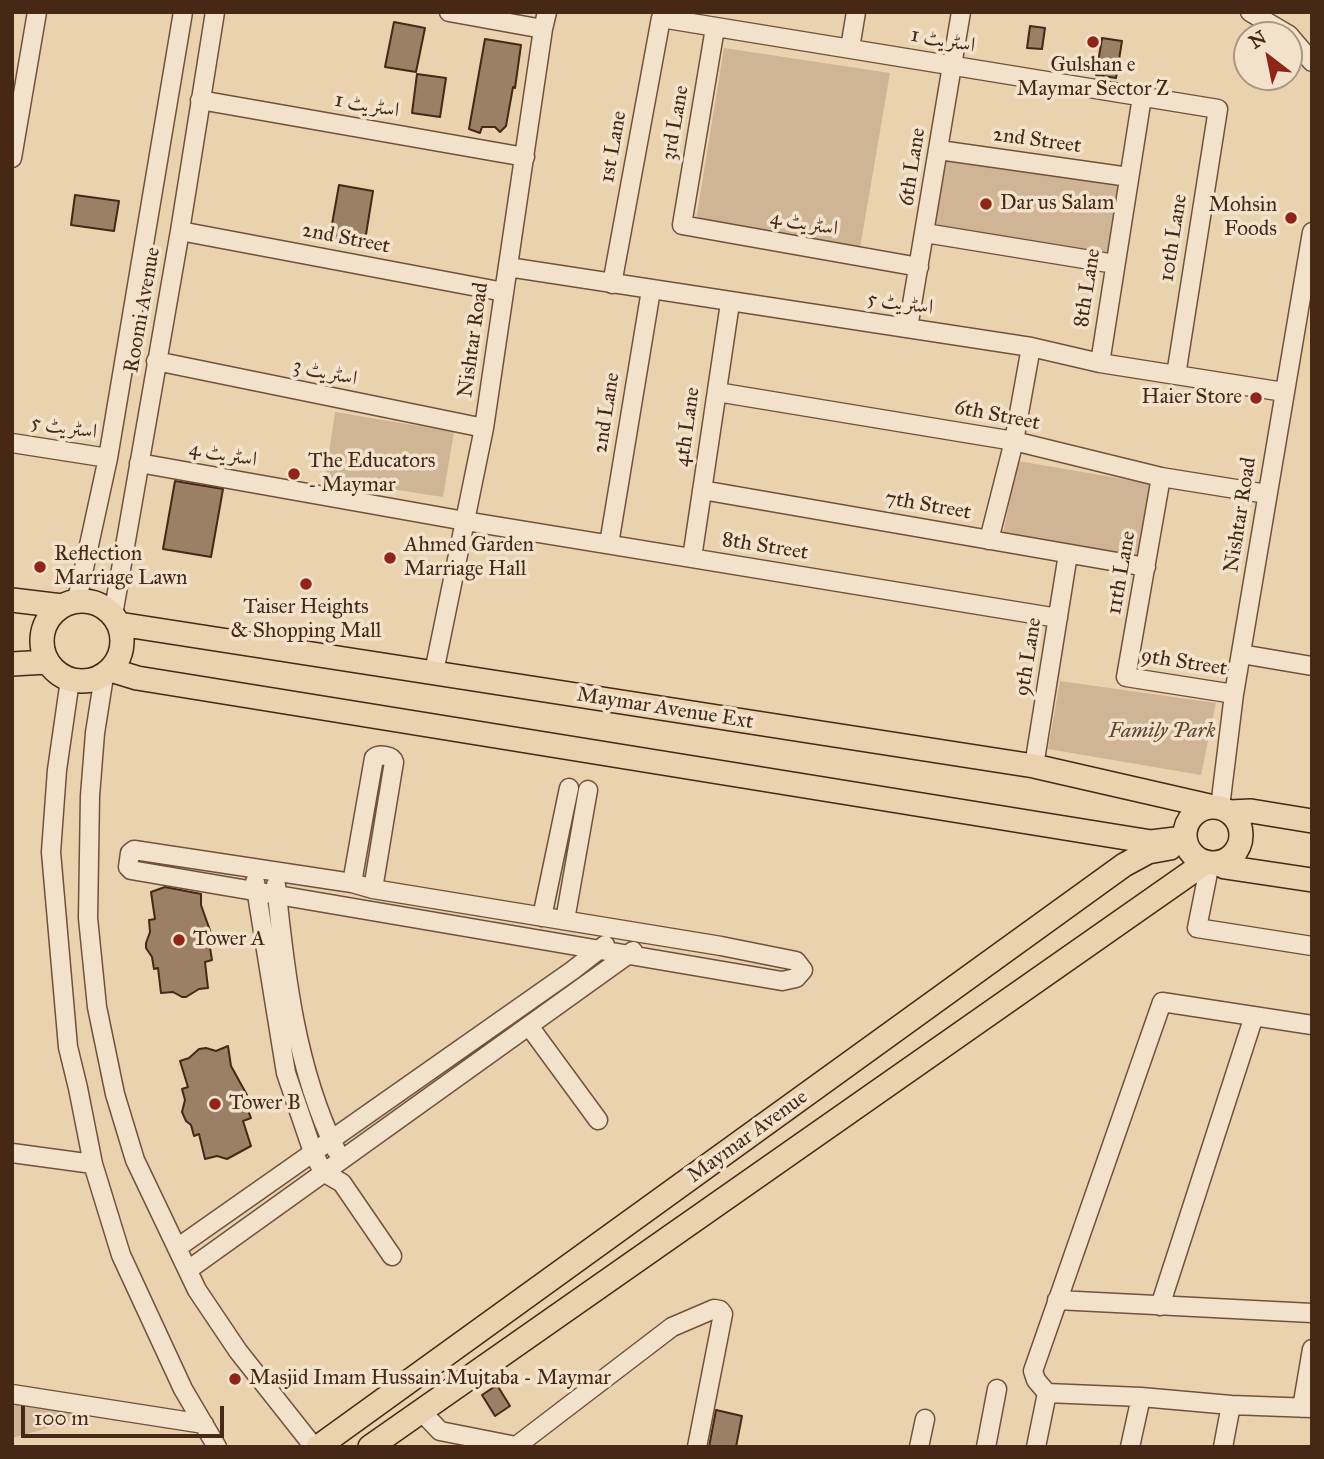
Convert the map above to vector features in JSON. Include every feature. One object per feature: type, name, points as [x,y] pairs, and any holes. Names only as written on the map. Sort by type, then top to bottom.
[{"type":"main road","points":[[12,600],[69,603],[89,601],[102,606],[116,620],[123,640],[120,656],[107,673],[88,682],[70,680],[57,673],[47,662],[41,647],[43,631],[50,616],[69,603]]},
{"type":"main road","name":"Maymar Avenue Ext","points":[[116,620],[1034,766],[1220,808],[1312,821]]},
{"type":"main road","points":[[12,664],[47,662]]},
{"type":"main road","points":[[107,673],[1151,842],[1185,841]]},
{"type":"main road","points":[[1211,863],[1227,859],[1236,852],[1240,842],[1238,820],[1220,808],[1198,810],[1190,817],[1185,827],[1185,841],[1196,858],[1211,863],[1225,867],[1312,880]]},
{"type":"main road","name":"Maymar Avenue","points":[[316,1447],[1124,865],[1148,852],[1185,841]]},
{"type":"main road","name":"Maymar Avenue","points":[[370,1447],[1211,863]]},
{"type":"street","points":[[12,158],[37,12]]},
{"type":"street","name":"Roomi Avenue","points":[[69,603],[79,592],[108,458],[183,12]]},
{"type":"street","name":"Roomi Avenue","points":[[116,620],[139,463],[215,12]]},
{"type":"street","points":[[449,12],[545,20]]},
{"type":"street","points":[[850,48],[856,12]]},
{"type":"street","name":"6th Lane","points":[[908,328],[961,12]]},
{"type":"street","points":[[1250,12],[1265,21]]},
{"type":"street","name":"اسٹریٹ 1","points":[[661,18],[1218,109]]},
{"type":"street","name":"1st Lane","points":[[612,284],[661,18]]},
{"type":"street","name":"Nishtar Road","points":[[434,672],[484,428],[545,20]]},
{"type":"street","name":"3rd Lane","points":[[682,225],[715,28]]},
{"type":"street","name":"8th Lane","points":[[1100,363],[1142,97]]},
{"type":"street","name":"اسٹریٹ 1","points":[[200,100],[525,157]]},
{"type":"street","name":"10th Lane","points":[[1175,375],[1218,109]]},
{"type":"street","name":"2nd Street","points":[[939,150],[1129,177]]},
{"type":"street","name":"اسٹریٹ 4","points":[[682,225],[919,267]]},
{"type":"street","name":"2nd Street","points":[[180,231],[504,292]]},
{"type":"street","name":"Nishtar Road","points":[[1220,808],[1234,694],[1312,232]]},
{"type":"street","points":[[925,233],[1115,264]]},
{"type":"street","name":"اسٹریٹ 5","points":[[508,267],[730,303],[908,328],[1031,348],[1100,363],[1284,392]]},
{"type":"street","name":"2nd Lane","points":[[608,544],[651,290]]},
{"type":"street","name":"4th Lane","points":[[692,558],[730,303]]},
{"type":"street","points":[[989,540],[1014,441],[1031,348]]},
{"type":"street","name":"اسٹریٹ 3","points":[[156,361],[484,428]]},
{"type":"street","name":"6th Street","points":[[716,392],[1014,441],[1161,477],[1267,494]]},
{"type":"street","name":"اسٹریٹ 5","points":[[12,443],[108,458]]},
{"type":"street","name":"اسٹریٹ 4","points":[[139,463],[465,521]]},
{"type":"street","name":"11th Lane","points":[[1126,677],[1161,477]]},
{"type":"street","name":"7th Street","points":[[702,490],[1146,567]]},
{"type":"street","name":"8th Street","points":[[465,521],[1058,618]]},
{"type":"street","name":"9th Lane","points":[[1034,766],[1068,554]]},
{"type":"street","points":[[1241,654],[1312,666]]},
{"type":"street","points":[[107,673],[95,733],[90,796],[88,918],[97,1007],[114,1094],[135,1160],[197,1290],[238,1351],[316,1447]]},
{"type":"street","name":"9th Street","points":[[1126,677],[1234,694]]},
{"type":"street","points":[[70,680],[57,770],[51,852],[68,1047],[93,1164],[121,1255],[183,1389],[217,1447]]},
{"type":"street","points":[[352,883],[374,758],[379,755],[390,757],[394,762],[373,890]]},
{"type":"street","points":[[542,916],[569,788]]},
{"type":"street","points":[[565,920],[588,790]]},
{"type":"street","points":[[134,850],[352,883],[373,890],[542,916],[796,961],[803,970],[796,978],[782,981],[131,870],[127,863],[134,850]]},
{"type":"street","points":[[1211,863],[1198,928],[1312,946]]},
{"type":"street","points":[[252,869],[286,1073],[313,1152],[323,1172],[342,1183],[392,1256]]},
{"type":"street","points":[[275,872],[289,989],[305,1066],[331,1140],[341,1159],[342,1183]]},
{"type":"street","points":[[177,1248],[601,949],[621,930]]},
{"type":"street","points":[[187,1270],[652,936]]},
{"type":"street","points":[[1312,1025],[1163,1002],[1033,1371],[1036,1380],[1048,1393],[1307,1408],[1312,1349]]},
{"type":"street","points":[[1160,1306],[1254,1016]]},
{"type":"street","points":[[529,1026],[598,1120]]},
{"type":"street","points":[[12,1153],[93,1164]]},
{"type":"street","points":[[1057,1300],[1312,1313]]},
{"type":"street","points":[[420,1410],[440,1431],[517,1446],[672,1327],[714,1309],[723,1314],[697,1447]]},
{"type":"street","points":[[986,1447],[997,1390]]},
{"type":"street","points":[[1036,1447],[1048,1393]]},
{"type":"street","points":[[12,1394],[204,1424]]},
{"type":"street","points":[[1130,1447],[1141,1397]]},
{"type":"street","points":[[1223,1447],[1231,1405]]},
{"type":"street","points":[[919,1447],[925,1419]]},
{"type":"green space","points":[[724,48],[890,73],[860,248],[696,220]]},
{"type":"green space","points":[[945,155],[1120,183],[1109,253],[932,228]]},
{"type":"green space","points":[[335,412],[454,432],[443,497],[325,479]]},
{"type":"green space","points":[[1018,461],[1153,484],[1138,557],[1003,533]]},
{"type":"green space","name":"Family Park","points":[[1060,681],[1216,703],[1201,775],[1048,749]]},
{"type":"green space","points":[[12,1402],[71,1410],[69,1422],[12,1438]]},
{"type":"building","points":[[394,22],[425,28],[416,72],[385,67]]},
{"type":"building","points":[[1030,26],[1045,28],[1042,49],[1027,48]]},
{"type":"building","points":[[1102,38],[1122,41],[1116,78],[1096,75]]},
{"type":"building","points":[[485,39],[521,45],[506,126],[500,132],[495,127],[482,127],[480,133],[469,129]]},
{"type":"building","points":[[417,74],[446,78],[440,117],[412,113]]},
{"type":"building","points":[[339,185],[373,191],[364,247],[329,241]]},
{"type":"building","points":[[75,195],[119,201],[114,231],[71,225]]},
{"type":"building","points":[[175,481],[223,489],[211,557],[163,549]]},
{"type":"building","name":"Tower A","points":[[165,887],[201,894],[201,905],[212,936],[212,960],[205,962],[208,988],[199,989],[186,997],[173,992],[161,993],[158,968],[154,969],[152,957],[146,948],[150,932],[149,920],[155,919],[151,892]]},
{"type":"building","name":"Tower B","points":[[228,1046],[231,1066],[247,1095],[246,1106],[251,1118],[243,1121],[251,1146],[227,1159],[217,1156],[205,1159],[199,1134],[194,1136],[191,1125],[182,1112],[185,1100],[182,1089],[188,1087],[180,1061],[189,1058],[199,1049],[216,1051]]},
{"type":"building","points":[[497,1385],[510,1406],[495,1416],[482,1395]]},
{"type":"building","points":[[716,1410],[742,1416],[736,1447],[709,1447]]},
{"type":"place","name":"Gulshan e Maymar Sector Z","points":[[1093,42]]},
{"type":"place","name":"Dar us Salam","points":[[986,204]]},
{"type":"place","name":"Mohsin Foods","points":[[1291,218]]},
{"type":"place","name":"Haier Store","points":[[1256,398]]},
{"type":"place","name":"The Educators - Maymar","points":[[294,474]]},
{"type":"place","name":"Ahmed Garden Marriage Hall","points":[[390,558]]},
{"type":"place","name":"Reflection Marriage Lawn","points":[[40,567]]},
{"type":"place","name":"Taiser Heights & Shopping Mall","points":[[306,584]]},
{"type":"place","name":"Tower A","points":[[179,940]]},
{"type":"place","name":"Tower B","points":[[215,1104]]},
{"type":"place","name":"Masjid Imam Hussain Mujtaba - Maymar","points":[[235,1379]]}]
